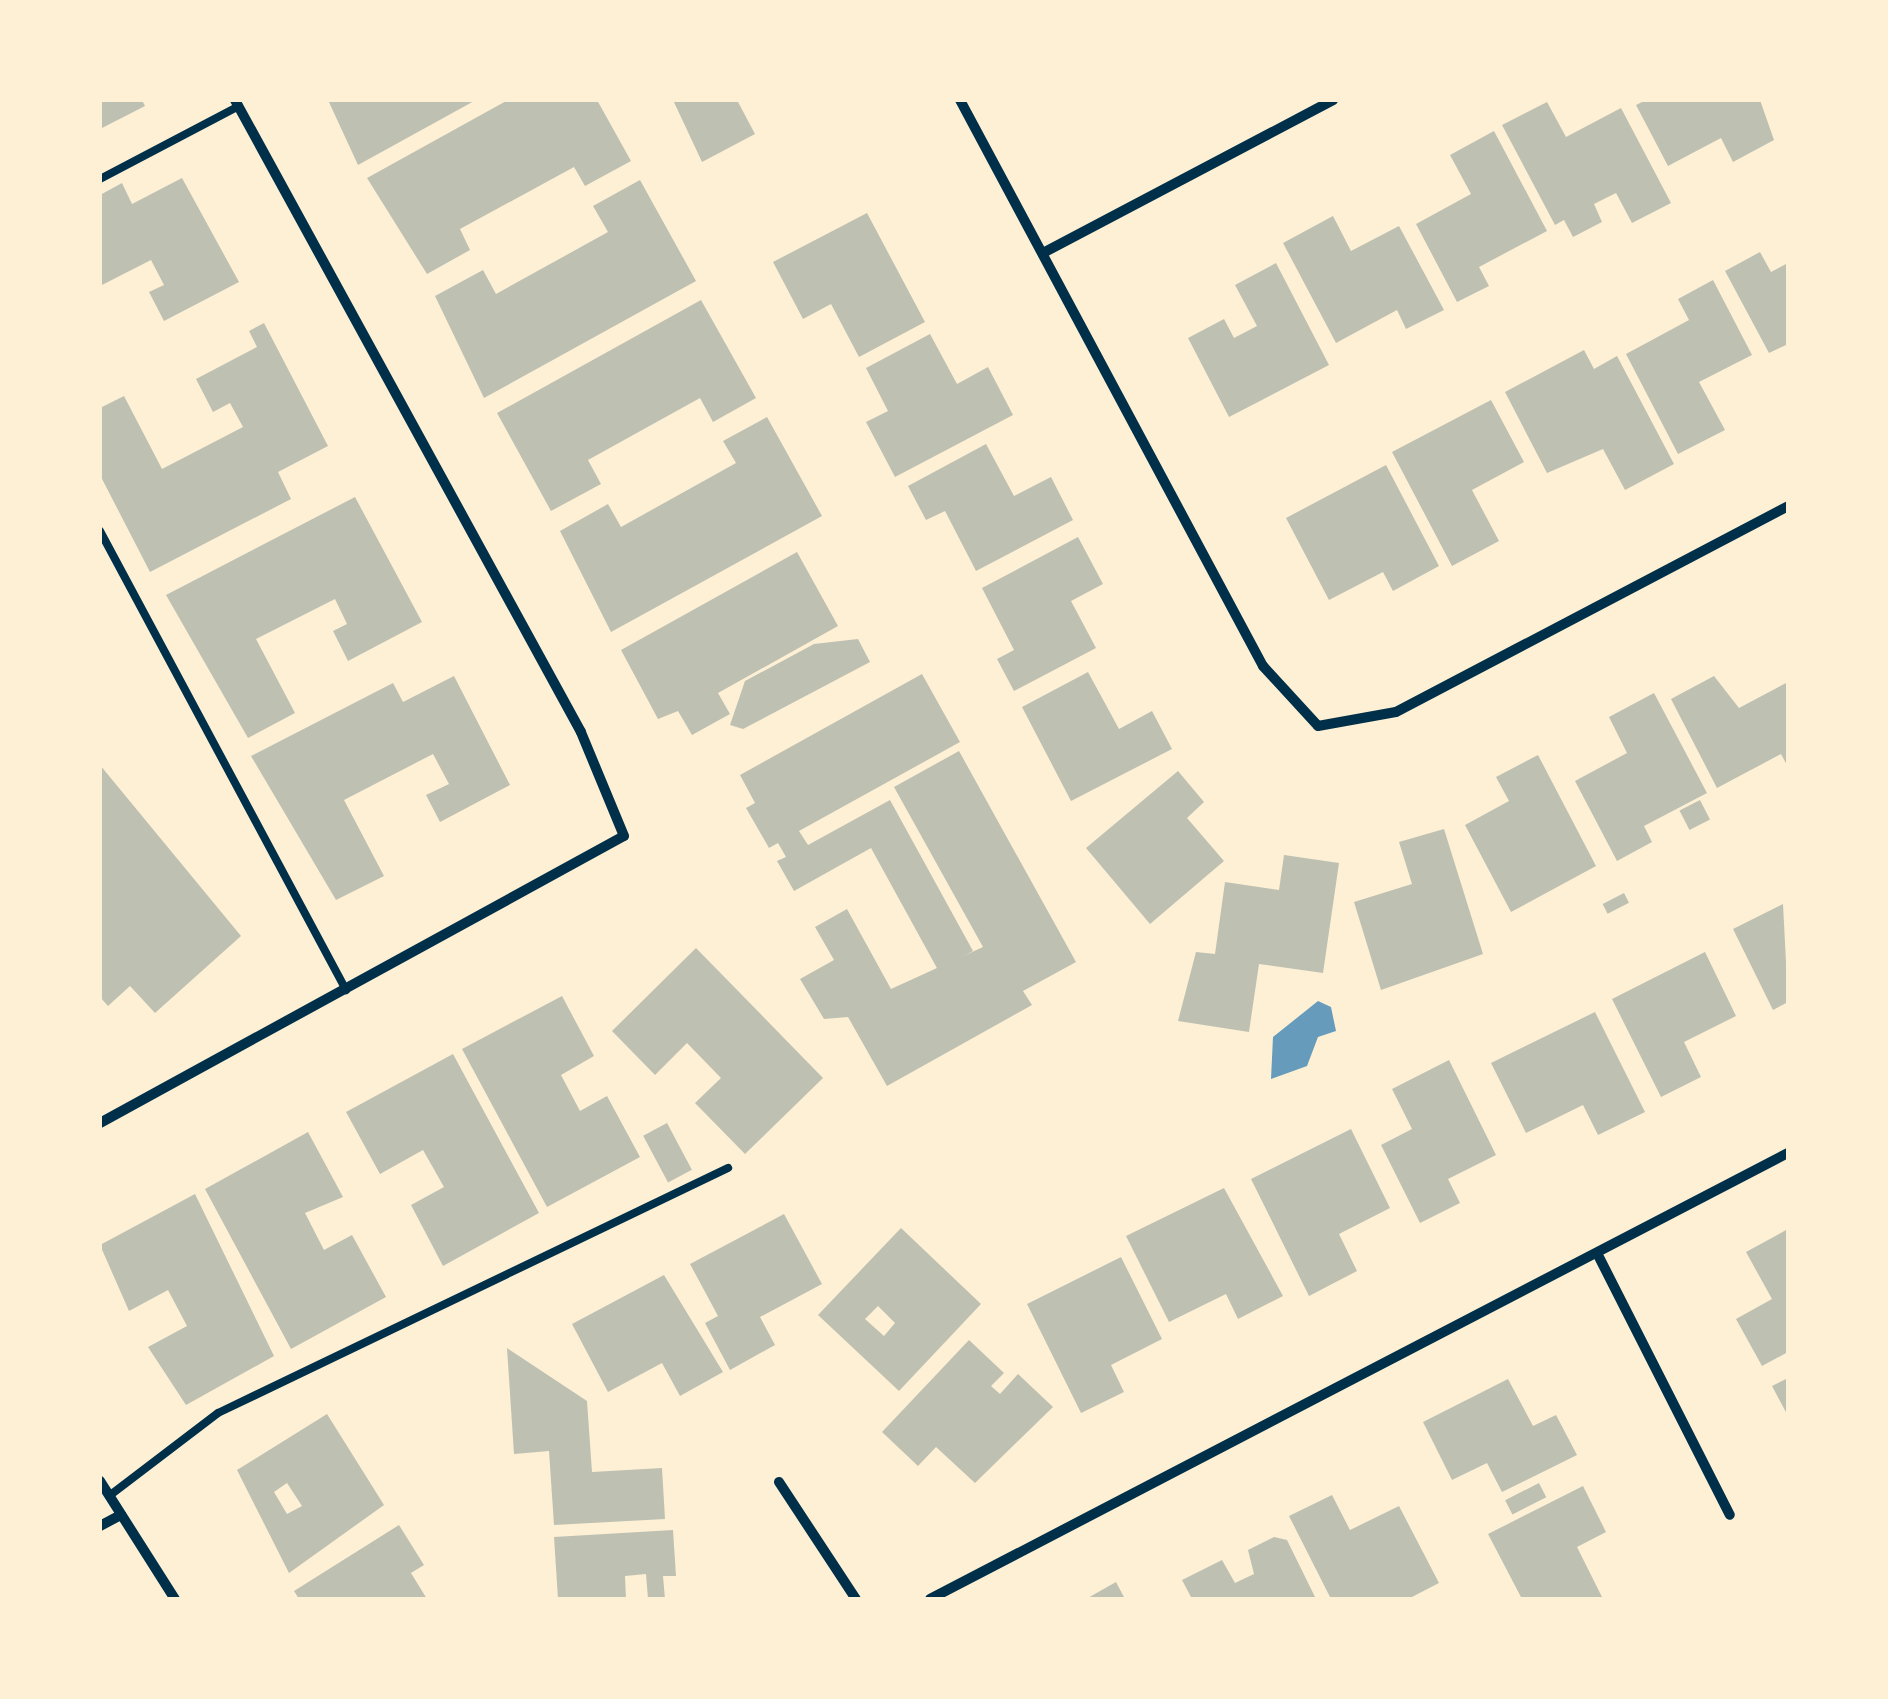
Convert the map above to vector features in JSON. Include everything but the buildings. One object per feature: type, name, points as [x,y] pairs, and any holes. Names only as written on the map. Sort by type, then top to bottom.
[{"type":"street","points":[[960,100],[1263,666],[1318,726],[1396,712],[1788,506]]},
{"type":"street","points":[[1043,254],[1333,100]]},
{"type":"street","points":[[100,1123],[624,836],[580,732],[237,103]]},
{"type":"street","points":[[930,1599],[1599,1257],[1788,1154]]},
{"type":"street","points":[[1599,1257],[1730,1514]]},
{"type":"street","points":[[100,1481],[175,1599]]},
{"type":"street","points":[[779,1482],[856,1599]]},
{"type":"street","points":[[100,1526],[121,1516]]},
{"type":"lane","points":[[100,179],[237,103]]},
{"type":"lane","points":[[100,531],[346,990]]},
{"type":"lane","points":[[109,1496],[218,1414],[728,1168]]},
{"type":"water","points":[[1318,1001],[1331,1007],[1336,1031],[1318,1037],[1307,1066],[1271,1079],[1273,1037]]}]
